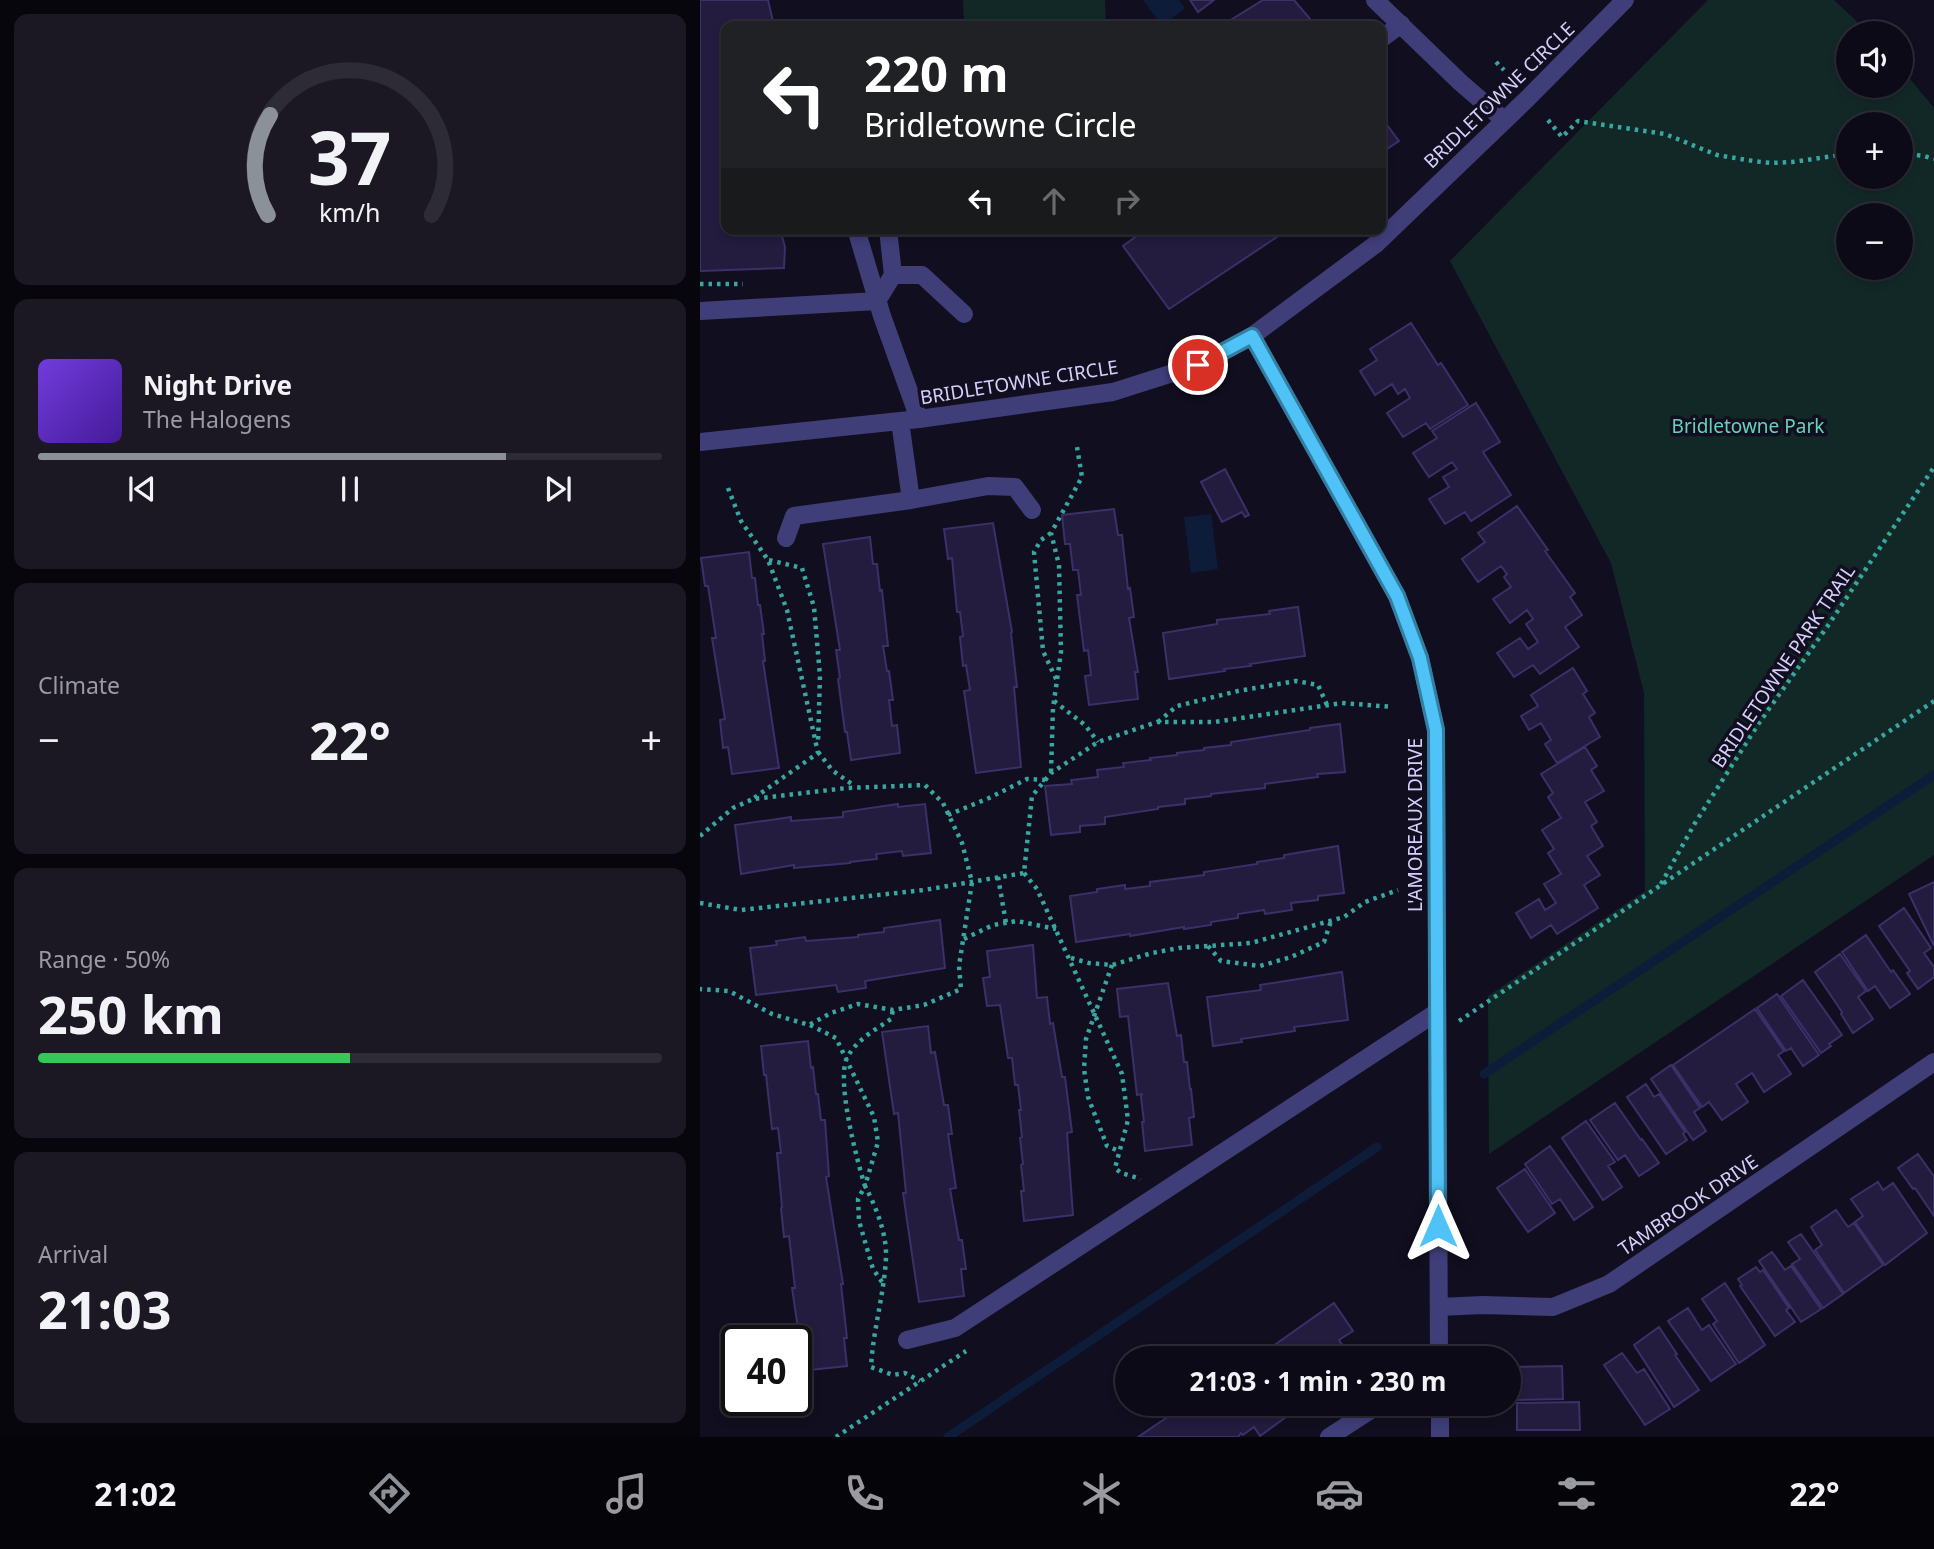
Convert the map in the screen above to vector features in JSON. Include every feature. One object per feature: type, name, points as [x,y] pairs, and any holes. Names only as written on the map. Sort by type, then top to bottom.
[{"type":"street","points":[[1375,0],[1504,121]]},
{"type":"street","name":"BRIDLETOWNE CIRCLE","points":[[1386,234],[1625,0]]},
{"type":"street","points":[[1386,35],[1401,24]]},
{"type":"street","points":[[858,235],[877,301],[919,419]]},
{"type":"street","points":[[877,301],[893,275],[889,235]]},
{"type":"street","name":"BRIDLETOWNE CIRCLE","points":[[700,442],[919,419],[1113,391],[1198,365],[1252,336],[1385,235]]},
{"type":"street","points":[[893,275],[922,275],[964,314]]},
{"type":"street","points":[[700,311],[877,301]]},
{"type":"street","name":"L'AMOREAUX DRIVE","points":[[1252,336],[1397,596],[1420,658],[1436,730],[1439,1346]]},
{"type":"street","points":[[900,421],[911,500]]},
{"type":"street","points":[[786,538],[794,516],[988,486],[1015,487],[1032,510]]},
{"type":"street","points":[[907,1340],[955,1328],[1437,1012]]},
{"type":"street","name":"TAMBROOK DRIVE","points":[[1439,1307],[1553,1307],[1609,1284],[1934,1062]]},
{"type":"street","points":[[1329,1437],[1361,1416]]},
{"type":"street","points":[[1440,1416],[1440,1437]]},
{"type":"path","points":[[1496,62],[1503,70]]},
{"type":"path","points":[[1548,120],[1562,137],[1578,121],[1665,134],[1717,155],[1771,163],[1836,156]]},
{"type":"path","points":[[1913,155],[1934,159]]},
{"type":"path","points":[[1057,682],[1042,651],[1034,552],[1041,540],[1051,533],[1082,477],[1077,447]]},
{"type":"path","name":"BRIDLETOWNE PARK TRAIL","points":[[1660,885],[1695,823],[1759,723],[1934,467]]},
{"type":"path","points":[[728,488],[741,521],[768,559],[787,610],[818,753],[833,771],[856,787]]},
{"type":"path","points":[[1051,533],[1059,565],[1061,652],[1054,701],[1051,773]]},
{"type":"path","points":[[768,559],[802,568],[814,607],[820,676],[818,753]]},
{"type":"path","points":[[1157,722],[1177,706],[1238,691],[1296,681],[1318,685],[1328,705]]},
{"type":"path","points":[[1054,701],[1085,725],[1098,742]]},
{"type":"path","name":"BRIDLETOWNE PARK TRAIL","points":[[1437,1036],[1934,701]]},
{"type":"path","points":[[1153,1198],[1138,1178],[1121,1173],[1115,1168],[1128,1120],[1122,1074],[1037,889],[1024,873],[1032,796],[1051,773],[1098,742],[1157,722],[1214,722],[1342,703],[1393,707]]},
{"type":"path","points":[[700,836],[733,808],[753,799],[818,753]]},
{"type":"path","points":[[948,815],[1027,779],[1045,780]]},
{"type":"path","points":[[753,799],[856,787],[925,785],[943,803],[962,843],[972,882],[960,966],[961,989],[924,1005],[893,1010],[858,1004],[831,1013],[809,1025]]},
{"type":"path","points":[[700,904],[741,910],[924,890],[1024,873]]},
{"type":"path","points":[[998,877],[1006,923]]},
{"type":"path","points":[[1070,958],[1112,965],[1179,948],[1251,943],[1344,917],[1365,902],[1398,890]]},
{"type":"path","points":[[1208,946],[1221,961],[1260,966],[1291,957],[1324,942],[1331,920]]},
{"type":"path","points":[[964,939],[993,925],[1017,921],[1056,930]]},
{"type":"path","points":[[1112,965],[1086,1039],[1084,1069],[1088,1097],[1107,1146],[1119,1151]]},
{"type":"path","points":[[700,989],[729,991],[772,1014],[809,1025],[836,1038],[874,1117],[878,1142],[865,1186],[858,1199],[859,1222],[873,1269],[883,1282]]},
{"type":"path","points":[[893,1010],[891,1019],[860,1041],[846,1060],[843,1077],[854,1151],[865,1186],[879,1213],[886,1256],[871,1367],[893,1375],[905,1373],[920,1381]]},
{"type":"green space","points":[[963,0],[1105,0],[1106,21],[964,21]]},
{"type":"green space","name":"Bridletowne Park","points":[[1708,0],[1834,0],[1856,21],[1836,21],[1836,98],[1913,98],[1913,83],[1934,108],[1934,855],[1489,1154],[1488,996],[1645,891],[1644,693],[1611,563],[1450,261]]},
{"type":"water","points":[[1143,0],[1179,0],[1185,8],[1168,21],[1158,21]]},
{"type":"water","points":[[1211,514],[1218,569],[1191,573],[1184,517]]},
{"type":"building","points":[[700,0],[768,0],[773,21],[721,21],[721,235],[782,235],[785,247],[784,268],[700,271]]},
{"type":"building","points":[[1190,0],[1214,0],[1198,12]]},
{"type":"building","points":[[1263,0],[1294,0],[1312,21],[1229,21]]},
{"type":"building","points":[[1386,124],[1399,141],[1386,150]]},
{"type":"building","points":[[1138,235],[1280,235],[1169,309],[1123,246]]},
{"type":"building","points":[[1411,323],[1468,405],[1430,429],[1426,423],[1403,437],[1387,413],[1410,398],[1405,389],[1398,394],[1392,384],[1375,395],[1360,371],[1377,360],[1370,349]]},
{"type":"building","points":[[1476,403],[1500,442],[1483,452],[1511,495],[1471,521],[1465,512],[1445,524],[1429,499],[1449,487],[1443,477],[1457,469],[1452,462],[1429,477],[1413,453],[1437,438],[1432,431]]},
{"type":"building","points":[[1225,469],[1249,515],[1245,517],[1242,512],[1222,522],[1201,482]]},
{"type":"building","points":[[1517,506],[1575,593],[1570,597],[1582,615],[1565,627],[1579,647],[1540,674],[1533,665],[1514,677],[1497,653],[1520,638],[1528,649],[1538,642],[1526,624],[1533,619],[1527,610],[1510,623],[1493,599],[1511,587],[1501,566],[1478,582],[1462,559],[1485,542],[1478,533]]},
{"type":"building","points":[[1114,509],[1118,535],[1122,535],[1134,617],[1129,618],[1138,672],[1135,672],[1138,699],[1089,705],[1085,676],[1091,675],[1088,650],[1084,651],[1077,595],[1081,595],[1078,570],[1073,570],[1070,544],[1065,544],[1062,515]]},
{"type":"building","points":[[993,523],[1012,632],[1021,767],[976,773],[964,691],[970,690],[966,665],[963,666],[960,612],[957,612],[952,558],[948,559],[944,529]]},
{"type":"building","points":[[870,537],[873,564],[877,564],[880,591],[882,590],[888,646],[883,646],[893,700],[889,700],[892,726],[897,725],[900,753],[851,760],[838,679],[836,650],[840,650],[823,544]]},
{"type":"building","points":[[749,552],[752,578],[755,578],[760,605],[764,634],[763,661],[779,768],[732,774],[728,747],[723,748],[720,720],[725,719],[712,638],[716,638],[701,558]]},
{"type":"building","points":[[1298,607],[1305,656],[1169,679],[1163,633],[1217,624],[1217,620],[1270,614],[1269,611]]},
{"type":"building","points":[[1573,668],[1587,691],[1583,694],[1595,713],[1589,717],[1600,737],[1557,763],[1545,744],[1551,740],[1541,723],[1529,730],[1521,716],[1538,706],[1531,695]]},
{"type":"building","points":[[1340,724],[1345,772],[1317,774],[1318,777],[1265,784],[1265,788],[1185,799],[1185,804],[1105,817],[1105,824],[1080,826],[1080,832],[1051,835],[1045,786],[1072,784],[1071,780],[1098,777],[1097,770],[1124,767],[1123,763]]},
{"type":"building","points":[[1585,747],[1597,766],[1591,770],[1604,791],[1585,802],[1597,822],[1591,826],[1603,846],[1587,856],[1600,875],[1584,885],[1598,908],[1557,934],[1551,925],[1531,938],[1516,913],[1539,899],[1545,910],[1556,903],[1544,884],[1561,874],[1548,853],[1554,849],[1542,830],[1561,818],[1548,797],[1553,793],[1541,774]]},
{"type":"building","points":[[898,804],[898,807],[925,804],[931,853],[903,856],[902,851],[876,854],[877,859],[850,863],[794,868],[794,865],[741,874],[735,825],[791,817],[791,821],[843,817],[843,812]]},
{"type":"building","points":[[1338,846],[1344,893],[1291,903],[1292,910],[1238,914],[1238,918],[1211,922],[1211,925],[1076,942],[1070,896],[1125,885],[1125,889],[1150,886],[1150,882],[1204,875],[1204,872],[1257,864],[1284,858],[1284,855]]},
{"type":"building","points":[[1934,882],[1934,946],[1909,894]]},
{"type":"building","points":[[1904,908],[1931,948],[1924,953],[1934,967],[1934,977],[1918,989],[1907,973],[1910,971],[1879,926]]},
{"type":"building","points":[[940,920],[945,968],[865,981],[866,988],[838,992],[836,985],[756,995],[750,948],[777,945],[776,941],[805,937],[806,941],[858,937],[884,932],[884,928]]},
{"type":"building","points":[[1866,935],[1910,994],[1890,1008],[1875,986],[1868,991],[1842,952]]},
{"type":"building","points":[[1033,945],[1037,998],[1047,997],[1050,1024],[1053,1023],[1062,1077],[1065,1077],[1072,1132],[1067,1133],[1073,1215],[1024,1221],[1018,1085],[1015,1085],[1012,1058],[1008,1058],[1000,1005],[987,1006],[983,978],[990,977],[987,951]]},
{"type":"building","points":[[1840,954],[1866,991],[1858,997],[1873,1019],[1853,1033],[1815,972]]},
{"type":"building","points":[[1342,972],[1348,1020],[1294,1027],[1295,1031],[1213,1046],[1207,997],[1261,990],[1260,985]]},
{"type":"building","points":[[1803,980],[1842,1035],[1821,1053],[1781,996]]},
{"type":"building","points":[[1168,983],[1177,1036],[1181,1035],[1191,1089],[1194,1117],[1189,1118],[1192,1145],[1145,1151],[1142,1094],[1137,1095],[1128,1016],[1120,1017],[1117,989]]},
{"type":"building","points":[[1777,994],[1819,1055],[1803,1066],[1791,1048],[1786,1051],[1757,1008]]},
{"type":"building","points":[[1755,1009],[1784,1051],[1778,1055],[1791,1074],[1764,1092],[1752,1073],[1736,1084],[1748,1102],[1722,1120],[1709,1102],[1702,1107],[1673,1065]]},
{"type":"building","points":[[928,1026],[931,1053],[935,1052],[944,1105],[948,1105],[952,1134],[948,1134],[956,1188],[950,1189],[966,1269],[961,1269],[964,1296],[919,1302],[903,1193],[906,1193],[898,1113],[894,1114],[882,1032]]},
{"type":"building","points":[[808,1041],[821,1120],[825,1120],[829,1176],[826,1177],[843,1284],[847,1366],[812,1370],[812,1325],[797,1325],[789,1236],[784,1237],[781,1208],[778,1128],[772,1129],[761,1046]]},
{"type":"building","points":[[1671,1065],[1700,1108],[1694,1112],[1706,1131],[1693,1140],[1651,1079]]},
{"type":"building","points":[[1646,1084],[1654,1097],[1659,1094],[1685,1132],[1683,1134],[1687,1140],[1666,1154],[1627,1097]]},
{"type":"building","points":[[1615,1103],[1659,1163],[1639,1176],[1625,1155],[1618,1160],[1590,1120]]},
{"type":"building","points":[[1586,1121],[1615,1162],[1608,1166],[1622,1187],[1603,1200],[1562,1138]]},
{"type":"building","points":[[1550,1146],[1593,1207],[1574,1220],[1560,1199],[1552,1204],[1525,1164]]},
{"type":"building","points":[[1918,1154],[1934,1175],[1934,1216],[1898,1168]]},
{"type":"building","points":[[1525,1169],[1555,1213],[1528,1232],[1497,1188]]},
{"type":"building","points":[[1878,1182],[1883,1190],[1893,1183],[1927,1233],[1885,1265],[1855,1222],[1863,1216],[1851,1199]]},
{"type":"building","points":[[1836,1210],[1848,1227],[1854,1223],[1883,1265],[1844,1293],[1815,1250],[1822,1245],[1811,1227]]},
{"type":"building","points":[[1801,1234],[1843,1294],[1823,1308],[1792,1264],[1800,1259],[1788,1242]]},
{"type":"building","points":[[1772,1252],[1785,1270],[1791,1266],[1821,1309],[1801,1322],[1759,1261]]},
{"type":"building","points":[[1756,1267],[1760,1272],[1763,1270],[1789,1308],[1786,1310],[1795,1322],[1775,1336],[1740,1286],[1742,1285],[1738,1279]]},
{"type":"building","points":[[1725,1283],[1765,1345],[1739,1363],[1713,1324],[1717,1321],[1702,1299]]},
{"type":"building","points":[[1334,1303],[1353,1331],[1339,1340],[1343,1346],[1273,1346]]},
{"type":"building","points":[[1688,1308],[1702,1330],[1709,1325],[1736,1364],[1711,1381],[1668,1321]]},
{"type":"building","points":[[1659,1327],[1699,1390],[1674,1407],[1634,1345]]},
{"type":"building","points":[[1622,1353],[1637,1373],[1644,1369],[1670,1409],[1645,1425],[1604,1365]]},
{"type":"building","points":[[1562,1366],[1563,1399],[1521,1400],[1521,1367]]},
{"type":"building","points":[[1579,1402],[1580,1430],[1517,1430],[1521,1403]]},
{"type":"building","points":[[1169,1416],[1286,1417],[1260,1436],[1254,1427],[1238,1437],[1138,1437]]},
{"type":"waterway","points":[[1484,1074],[1934,775]]},
{"type":"waterway","points":[[948,1437],[1377,1147]]},
{"type":"route","points":[[1198,365],[1252,336],[1397,596],[1420,658],[1436,730],[1438,1226]]}]
